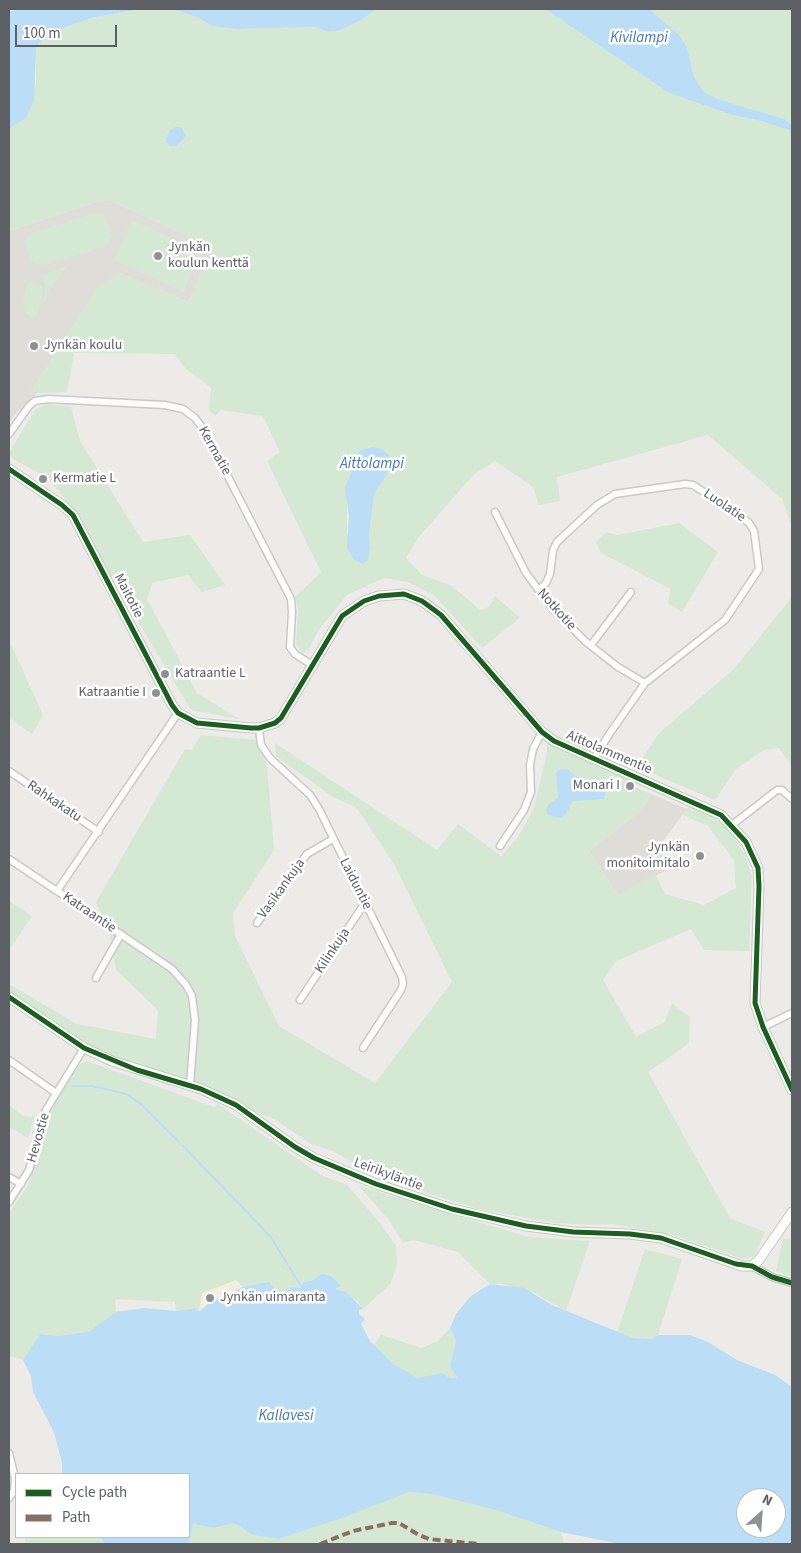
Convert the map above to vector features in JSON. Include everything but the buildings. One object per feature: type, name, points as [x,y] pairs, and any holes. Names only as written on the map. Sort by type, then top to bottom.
[{"type":"street","name":"Kermatie","points":[[9,434],[35,400],[165,405],[182,409],[195,418],[204,430],[291,599],[290,647],[295,654],[312,665]]},
{"type":"street","name":"Maitotie","points":[[9,469],[62,505],[73,515],[178,713]]},
{"type":"street","name":"Luolatie","points":[[539,590],[546,583],[550,574],[553,550],[557,542],[596,506],[615,494],[685,484],[693,485],[749,523],[754,531],[759,569],[725,620],[645,683],[610,732],[593,760]]},
{"type":"street","name":"Notkotie","points":[[495,512],[526,573],[552,608],[591,646],[645,683]]},
{"type":"street","points":[[591,646],[631,592]]},
{"type":"street","name":"Aittolammentie","points":[[178,713],[197,723],[224,727],[260,728],[270,726],[281,718],[342,616],[364,601],[379,596],[404,594],[422,601],[441,615],[542,732],[554,741],[593,760],[711,810],[732,825],[753,854],[758,868],[756,1003],[763,1027],[792,1090]]},
{"type":"street","name":"Katraantie","points":[[178,713],[99,832],[57,891],[172,969],[186,986],[192,996],[196,1020],[190,1085]]},
{"type":"street","name":"Laiduntie","points":[[260,728],[261,745],[270,758],[310,795],[366,903],[403,984],[362,1048]]},
{"type":"street","points":[[500,846],[524,810],[531,792],[530,765],[533,750],[542,732]]},
{"type":"street","name":"Rahkakatu","points":[[9,772],[99,832]]},
{"type":"street","points":[[732,825],[777,790],[782,790],[792,799]]},
{"type":"street","name":"Vasikankuja","points":[[257,923],[307,854],[333,839]]},
{"type":"street","points":[[9,858],[57,891]]},
{"type":"street","name":"Kilinkuja","points":[[300,1000],[366,903]]},
{"type":"street","points":[[96,978],[121,934]]},
{"type":"street","name":"Leirikyläntie","points":[[9,997],[84,1048],[137,1070],[190,1085],[236,1105],[294,1147],[314,1158],[414,1198],[526,1226],[573,1232],[630,1234],[662,1238],[736,1264],[752,1266],[772,1277],[792,1282]]},
{"type":"street","points":[[763,1027],[792,1013]]},
{"type":"street","name":"Hevostie","points":[[9,1202],[29,1170],[42,1119],[84,1048]]},
{"type":"street","points":[[9,1060],[56,1093]]},
{"type":"street","points":[[9,1177],[21,1184]]},
{"type":"street","points":[[752,1266],[759,1260],[792,1212]]},
{"type":"street","points":[[9,1453],[15,1478],[14,1491],[9,1498]]},
{"type":"shaded area","name":"Jynkän koulu","points":[[102,200],[110,201],[213,247],[188,302],[120,273],[31,390],[37,393],[23,410],[18,411],[9,423],[9,231]]},
{"type":"shaded area","points":[[651,794],[687,809],[658,848],[667,870],[618,895],[589,851],[639,812]]},
{"type":"green space","points":[[140,9],[173,9],[199,18],[212,26],[236,29],[314,27],[328,32],[340,30],[362,20],[376,9],[545,9],[669,93],[732,115],[761,121],[792,131],[792,527],[782,499],[708,435],[557,477],[560,501],[539,505],[533,487],[495,461],[473,475],[418,538],[406,558],[422,575],[452,586],[480,610],[489,607],[495,596],[520,618],[482,648],[435,596],[408,582],[384,578],[347,595],[320,628],[308,650],[302,653],[296,643],[298,611],[295,597],[321,572],[267,461],[280,452],[263,416],[221,410],[215,416],[209,409],[211,388],[184,367],[175,354],[74,353],[67,392],[37,393],[31,390],[98,286],[120,273],[188,302],[212,247],[110,201],[102,200],[9,231],[9,129],[26,118],[36,83],[36,49],[45,34],[91,18]],"holes":[[[356,461],[386,476],[374,494],[369,534],[370,548],[347,534],[347,501],[351,475]]]},
{"type":"green space","points":[[649,9],[792,9],[792,125],[783,119],[717,99],[703,91],[694,77],[687,47]]},
{"type":"green space","points":[[97,213],[104,216],[109,226],[112,237],[107,246],[43,265],[34,264],[29,258],[25,241],[30,233]]},
{"type":"green space","name":"Jynkän koulun kenttä","points":[[132,220],[201,252],[183,292],[114,260]]},
{"type":"green space","points":[[68,265],[49,290],[45,303],[42,302],[45,295],[45,286],[41,276]]},
{"type":"green space","points":[[31,281],[42,287],[43,293],[37,315],[33,317],[25,314],[23,299],[27,284]]},
{"type":"green space","points":[[47,404],[71,407],[80,441],[143,542],[190,535],[225,585],[202,592],[188,575],[152,583],[147,599],[197,693],[239,719],[191,710],[66,501],[49,479],[13,459],[9,454],[36,409]]},
{"type":"green space","points":[[679,523],[718,552],[682,612],[668,603],[671,589],[601,553],[596,542],[606,532],[617,535]]},
{"type":"green space","points":[[792,597],[792,767],[779,748],[764,750],[736,769],[715,800],[637,767],[658,734],[734,669]]},
{"type":"green space","points":[[9,640],[43,715],[32,734],[9,718]]},
{"type":"green space","points":[[201,735],[256,740],[267,765],[274,850],[233,913],[235,936],[279,1026],[375,1083],[452,982],[394,864],[356,807],[333,797],[276,756],[275,743],[437,850],[458,824],[501,856],[518,837],[534,808],[547,752],[547,741],[634,781],[634,787],[651,794],[639,812],[589,851],[618,895],[655,874],[665,894],[704,905],[736,888],[734,860],[708,826],[683,815],[689,806],[711,816],[730,831],[743,851],[752,875],[749,951],[704,950],[691,929],[616,961],[603,980],[636,1037],[665,1022],[672,1003],[690,1017],[689,1043],[648,1072],[730,1218],[765,1232],[754,1256],[743,1259],[673,1235],[612,1224],[555,1223],[478,1209],[380,1179],[333,1151],[311,1144],[274,1119],[86,1046],[9,994],[9,984],[77,1024],[156,1039],[158,1010],[116,970],[109,932],[96,902],[185,749],[192,750]]},
{"type":"green space","points":[[9,901],[32,916],[9,950]]},
{"type":"green space","points":[[87,1061],[214,1107],[218,1104],[321,1175],[347,1185],[380,1223],[396,1246],[397,1264],[391,1283],[363,1309],[358,1302],[334,1288],[341,1286],[322,1274],[311,1281],[304,1282],[300,1288],[292,1287],[285,1292],[274,1289],[197,1312],[195,1308],[176,1311],[175,1302],[115,1299],[116,1312],[88,1332],[57,1336],[40,1334],[23,1360],[9,1356],[9,1213],[29,1184],[47,1116],[78,1065]]},
{"type":"green space","points":[[9,1105],[23,1116],[30,1117],[35,1115],[28,1138],[9,1127]]},
{"type":"green space","points":[[359,1186],[528,1237],[590,1241],[566,1311],[535,1293],[501,1284],[490,1284],[458,1252],[414,1240],[403,1243],[388,1219]]},
{"type":"green space","points":[[783,1238],[792,1241],[792,1277],[776,1271]]},
{"type":"green space","points":[[645,1249],[682,1259],[658,1335],[653,1339],[633,1338],[617,1333]]},
{"type":"green space","points":[[450,1328],[456,1340],[450,1366],[457,1378],[450,1378],[442,1373],[417,1379],[392,1363],[374,1345],[381,1335],[422,1348],[438,1341]]},
{"type":"green space","points":[[409,1492],[432,1494],[496,1510],[561,1532],[564,1544],[188,1544],[193,1524],[214,1528],[234,1523],[253,1535],[278,1539]]},
{"type":"green space","points":[[24,1538],[101,1538],[105,1544],[27,1544]]},
{"type":"sand","name":"Jynkän uimaranta","points":[[236,1280],[243,1287],[209,1303],[199,1311],[202,1293]]},
{"type":"water","points":[[21,9],[140,9],[91,18],[45,34],[36,49],[34,101],[26,118],[9,129],[9,11]]},
{"type":"water","points":[[173,9],[376,9],[362,20],[340,30],[328,32],[314,27],[236,29],[212,26],[199,18]]},
{"type":"water","name":"Kivilampi","points":[[545,9],[649,9],[679,35],[687,47],[694,77],[703,91],[717,99],[784,119],[792,125],[792,131],[761,121],[732,115],[669,93]]},
{"type":"water","points":[[176,127],[182,128],[186,136],[176,146],[170,146],[166,142],[166,138],[171,129]]},
{"type":"water","name":"Aittolampi","points":[[373,447],[384,450],[392,459],[386,476],[374,494],[368,560],[362,564],[353,559],[347,548],[349,516],[345,488],[360,450]]},
{"type":"water","points":[[561,769],[567,769],[584,782],[603,786],[607,789],[604,799],[573,801],[565,815],[560,818],[548,815],[546,810],[549,804],[558,798],[556,772]]},
{"type":"water","name":"Kallavesi","points":[[322,1274],[331,1276],[341,1286],[335,1289],[346,1292],[363,1309],[359,1310],[359,1314],[365,1319],[361,1324],[370,1341],[392,1363],[417,1378],[442,1373],[450,1378],[457,1378],[450,1366],[456,1340],[450,1328],[456,1314],[471,1296],[490,1284],[524,1288],[552,1305],[633,1338],[652,1339],[658,1335],[690,1335],[708,1342],[737,1360],[775,1375],[792,1387],[792,1544],[621,1544],[561,1532],[496,1510],[432,1494],[409,1492],[342,1518],[278,1539],[253,1535],[234,1523],[214,1528],[193,1524],[190,1536],[190,1473],[62,1473],[62,1463],[54,1432],[33,1392],[31,1376],[23,1360],[40,1334],[57,1336],[88,1332],[116,1312],[144,1308],[176,1311],[195,1308],[197,1311],[203,1310],[209,1303],[243,1287],[269,1282],[274,1289],[285,1292],[292,1287],[300,1288],[304,1282],[311,1281]]},
{"type":"water","name":"Kallavesi","points":[[101,1538],[190,1538],[188,1544],[105,1544]]},
{"type":"waterway","points":[[72,1086],[92,1086],[126,1094],[141,1104],[178,1141]]},
{"type":"waterway","points":[[183,1146],[270,1236],[301,1286]]},
{"type":"marked path","points":[[320,1544],[353,1531],[392,1523],[399,1523],[429,1539],[478,1544]]},
{"type":"cycle path","points":[[9,469],[62,505],[73,515],[172,705],[178,713],[197,723],[251,728],[259,728],[275,723],[281,718],[342,616],[364,601],[379,596],[404,594],[422,601],[441,615],[542,732],[554,741],[721,815],[746,842],[758,868],[755,1003],[763,1027],[792,1090]]},
{"type":"cycle path","points":[[9,997],[84,1048],[137,1070],[201,1089],[236,1105],[295,1147],[314,1158],[376,1184],[452,1209],[526,1226],[573,1232],[630,1234],[661,1238],[736,1264],[752,1266],[772,1277],[792,1283]]},
{"type":"place","name":"Jynkän koulun kenttä","points":[[158,256]]},
{"type":"place","name":"Jynkän koulu","points":[[34,346]]},
{"type":"place","name":"Kermatie L","points":[[43,479]]},
{"type":"place","name":"Katraantie L","points":[[165,674]]},
{"type":"place","name":"Katraantie I","points":[[156,693]]},
{"type":"place","name":"Monari I","points":[[630,786]]},
{"type":"place","name":"Jynkän monitoimitalo","points":[[700,856]]},
{"type":"place","name":"Jynkän uimaranta","points":[[210,1298]]}]
